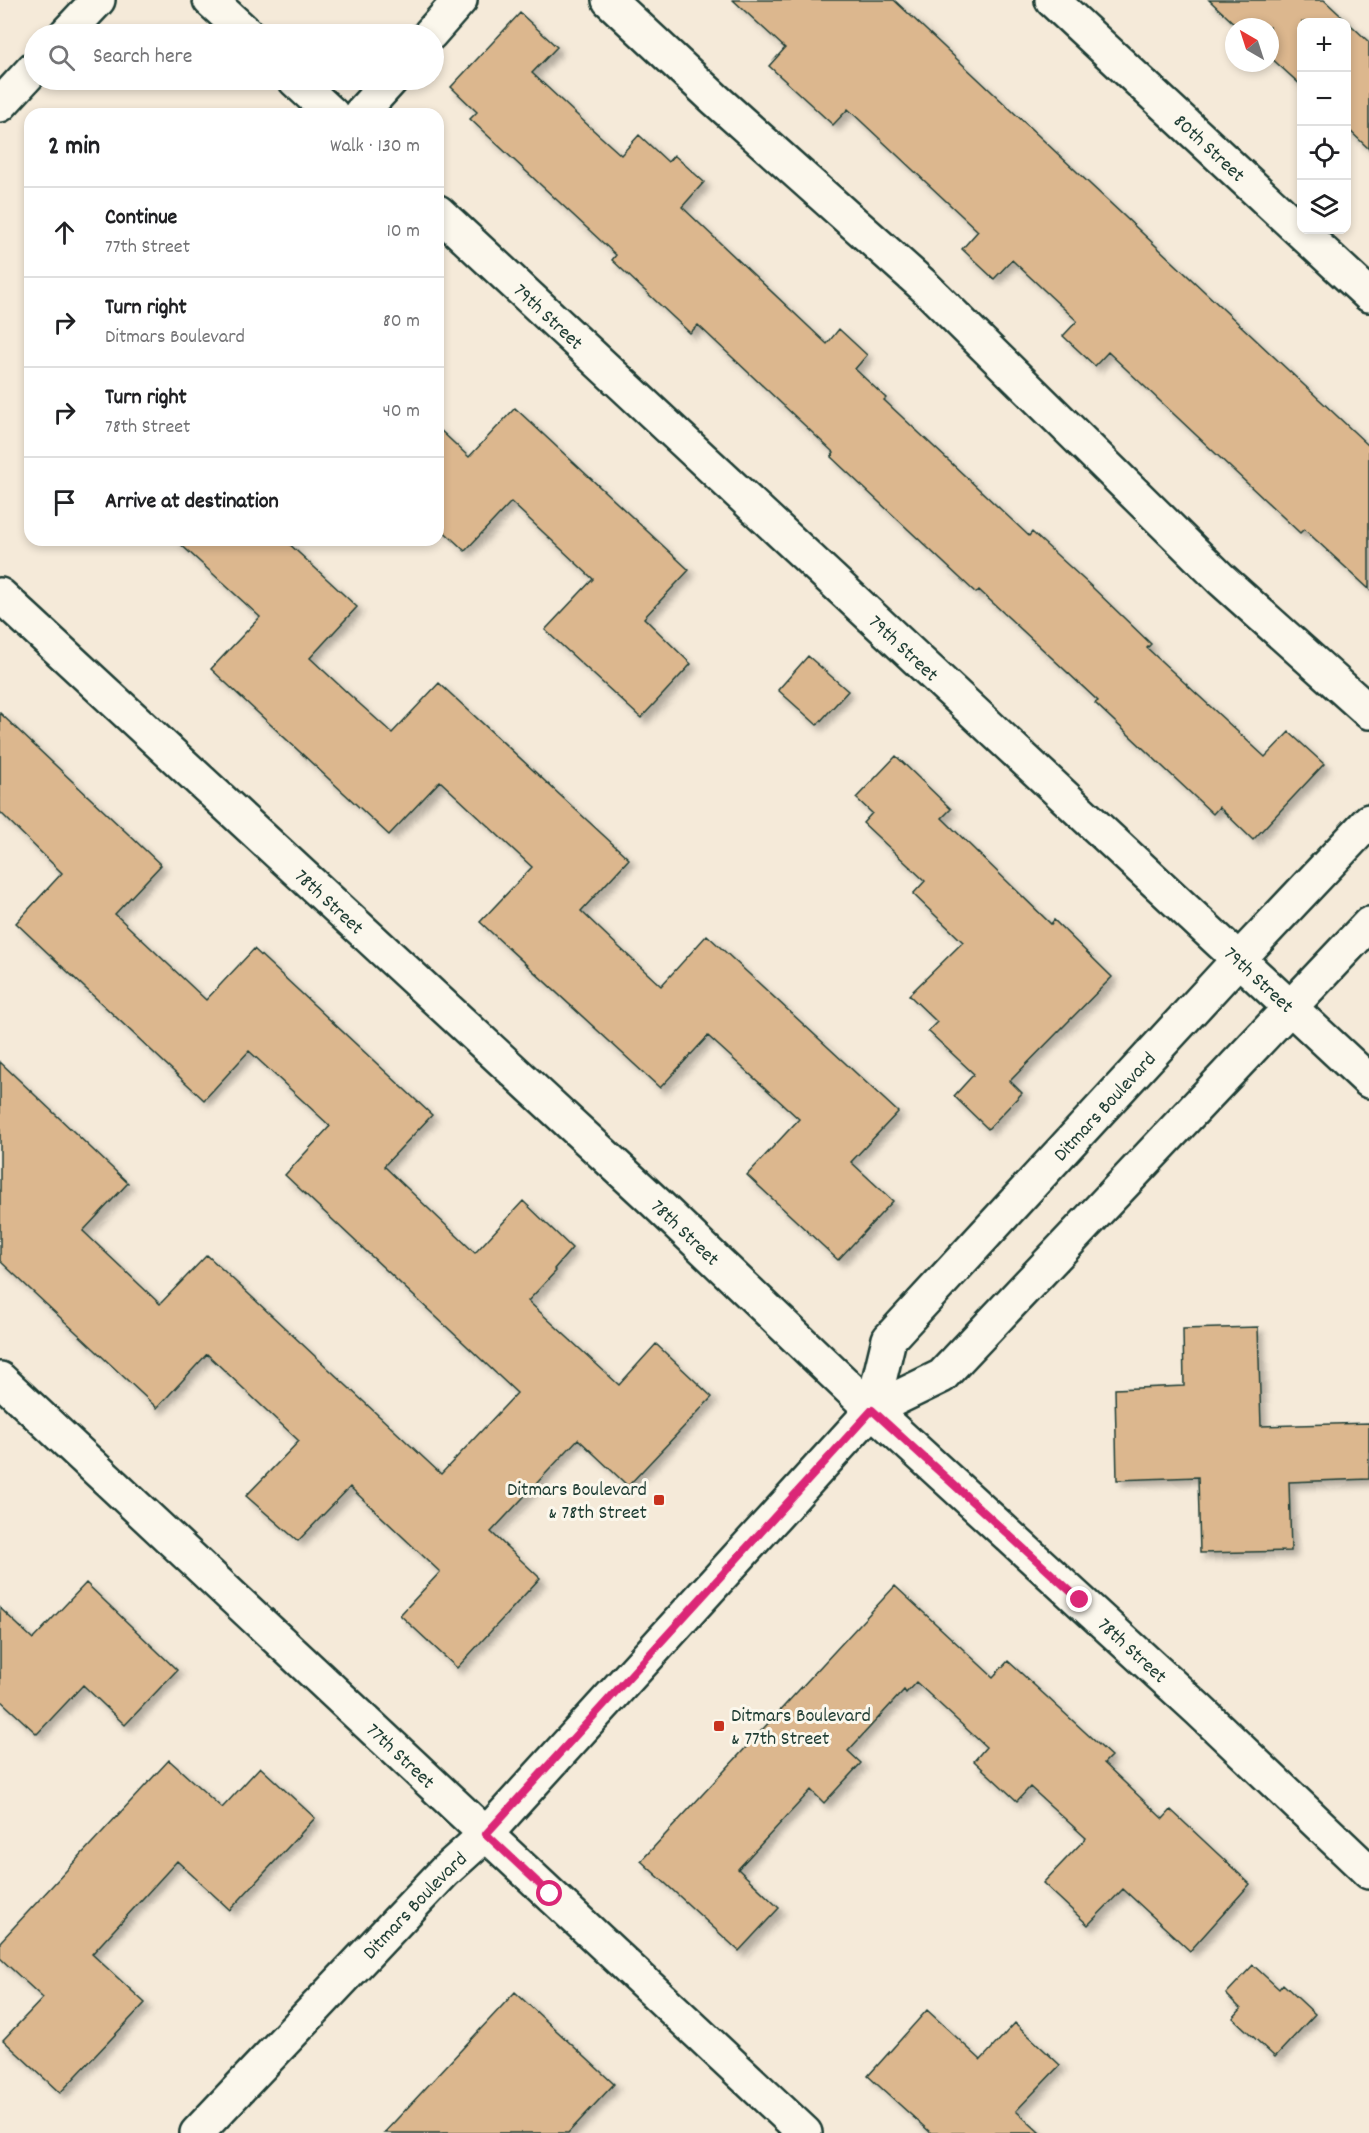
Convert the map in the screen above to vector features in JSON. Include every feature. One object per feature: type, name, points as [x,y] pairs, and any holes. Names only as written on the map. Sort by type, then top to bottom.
[{"type":"street","points":[[75,24],[98,0]]},
{"type":"street","points":[[210,0],[236,24]]},
{"type":"street","points":[[439,24],[460,0]]},
{"type":"street","points":[[609,0],[923,285],[1221,579],[1369,712]]},
{"type":"street","name":"80th Street","points":[[1052,0],[1369,295]]},
{"type":"street","points":[[0,105],[24,79]]},
{"type":"street","points":[[306,90],[325,108]]},
{"type":"street","points":[[365,108],[382,90]]},
{"type":"street","name":"79th Street","points":[[444,218],[1369,1081]]},
{"type":"street","name":"78th Street","points":[[0,595],[655,1202],[872,1410],[1199,1710],[1369,1872]]},
{"type":"street","name":"Ditmars Boulevard","points":[[872,1410],[889,1340],[1369,821]]},
{"type":"street","name":"Ditmars Boulevard","points":[[197,2133],[444,1872],[486,1834],[872,1410],[942,1376],[1369,924]]},
{"type":"street","name":"77th Street","points":[[0,1378],[805,2133]]},
{"type":"building","points":[[733,0],[894,0],[1369,446],[1369,589],[1304,529],[1300,533],[1108,352],[1095,366],[1063,336],[1077,321],[1012,260],[994,279],[962,249],[978,231],[848,109],[833,125],[769,66],[785,48]]},
{"type":"building","points":[[1209,0],[1324,0],[1343,18],[1297,18],[1297,81],[1279,65],[1279,18],[1228,18]]},
{"type":"building","points":[[520,13],[557,47],[532,73],[621,155],[639,135],[668,162],[674,155],[704,182],[682,207],[827,344],[839,329],[867,355],[855,369],[886,398],[884,400],[1029,536],[1032,532],[1093,588],[1151,644],[1147,648],[1265,757],[1289,732],[1324,764],[1253,840],[1219,807],[1213,814],[1095,703],[1098,701],[979,590],[976,593],[831,457],[834,453],[698,325],[690,333],[612,260],[616,255],[470,119],[477,112],[451,87]]},
{"type":"building","points":[[1351,25],[1369,42],[1369,149],[1351,132]]},
{"type":"building","points":[[515,408],[689,570],[644,618],[691,664],[641,718],[545,630],[593,579],[511,502],[465,551],[444,532],[444,434],[469,457]]},
{"type":"building","points":[[183,546],[291,546],[357,607],[310,658],[352,697],[392,733],[439,683],[629,859],[581,911],[620,948],[661,986],[707,935],[898,1112],[851,1162],[893,1201],[838,1260],[747,1175],[799,1119],[708,1036],[660,1088],[480,922],[532,867],[440,781],[389,835],[211,669],[260,617]]},
{"type":"building","points":[[808,656],[848,691],[817,725],[778,690]]},
{"type":"building","points":[[0,713],[161,865],[115,914],[206,1000],[254,949],[432,1115],[384,1166],[475,1253],[523,1201],[572,1248],[554,1269],[556,1271],[528,1301],[619,1385],[656,1344],[712,1397],[628,1486],[578,1439],[491,1532],[540,1578],[457,1668],[400,1615],[440,1572],[350,1487],[298,1541],[246,1496],[299,1441],[207,1354],[157,1408],[0,1261],[0,1062],[128,1183],[83,1231],[160,1304],[207,1255],[441,1474],[517,1393],[285,1175],[330,1126],[249,1051],[204,1100],[16,923],[62,873],[0,812]]},
{"type":"building","points":[[896,756],[951,809],[942,818],[1051,924],[1054,920],[1112,977],[1010,1081],[1022,1093],[988,1129],[954,1096],[974,1074],[928,1031],[937,1022],[909,995],[963,942],[913,894],[925,881],[863,823],[872,813],[856,798]]},
{"type":"building","points":[[1258,1327],[1261,1426],[1369,1423],[1369,1479],[1289,1482],[1291,1551],[1200,1553],[1198,1477],[1117,1480],[1115,1389],[1184,1386],[1183,1329]]},
{"type":"building","points":[[86,1583],[177,1670],[125,1725],[83,1685],[37,1734],[0,1700],[0,1608],[33,1639]]},
{"type":"building","points":[[895,1586],[993,1677],[1008,1661],[1111,1756],[1104,1763],[1163,1819],[1171,1810],[1250,1884],[1190,1951],[1123,1889],[1088,1925],[1043,1883],[1086,1838],[1030,1787],[1017,1801],[974,1761],[986,1747],[916,1682],[906,1693],[904,1690],[848,1751],[861,1763],[824,1803],[811,1790],[738,1869],[779,1908],[739,1951],[641,1861]]},
{"type":"building","points":[[169,1760],[222,1808],[260,1767],[315,1818],[230,1910],[177,1861],[92,1954],[145,2003],[60,2093],[3,2040],[43,1998],[0,1958],[0,1942]]},
{"type":"building","points":[[1253,1965],[1279,1989],[1283,1984],[1315,2014],[1275,2057],[1233,2018],[1241,2009],[1226,1994]]},
{"type":"building","points":[[515,1992],[614,2084],[568,2133],[384,2133]]},
{"type":"building","points":[[927,2010],[981,2060],[1015,2023],[1060,2065],[1016,2111],[1040,2133],[931,2133],[868,2076]]},
{"type":"place","name":"Ditmars Boulevard & 78th Street","points":[[659,1500]]},
{"type":"place","name":"Ditmars Boulevard & 77th Street","points":[[719,1726]]},
{"type":"route","points":[[550,1894],[486,1834],[872,1410],[1080,1600]]}]
